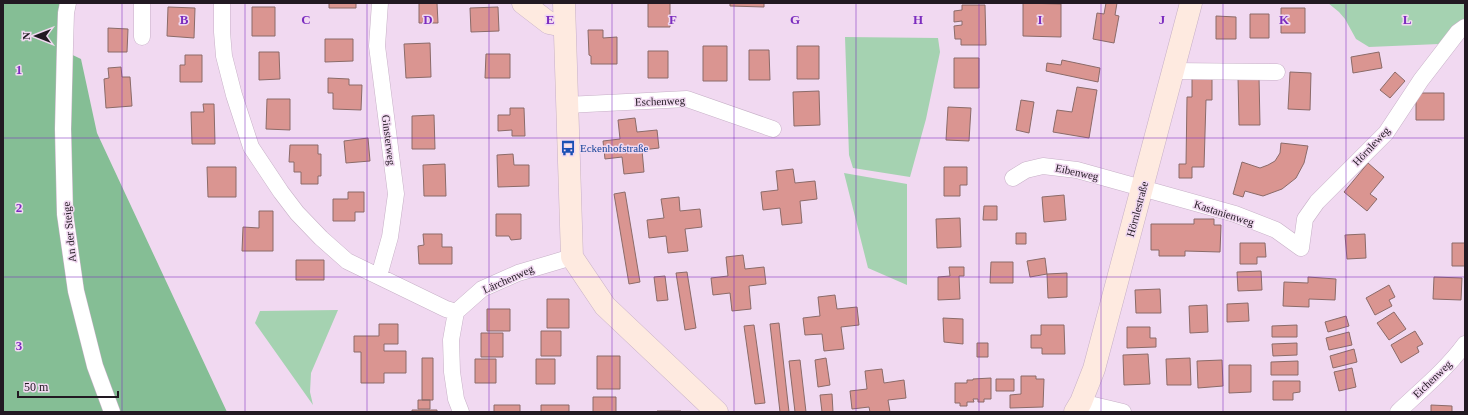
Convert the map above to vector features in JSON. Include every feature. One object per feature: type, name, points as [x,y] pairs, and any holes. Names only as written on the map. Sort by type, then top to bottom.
[{"type":"street","name":"An der Steige","points":[[68,3],[66,13],[63,129],[65,214],[76,291],[95,366],[112,412]]},
{"type":"street","points":[[142,3],[142,37]]},
{"type":"street","points":[[222,3],[224,56],[234,94],[251,147],[297,213],[321,238],[347,261],[446,309],[456,312],[451,340],[452,372],[456,398],[461,412]]},
{"type":"street","name":"Ginsterweg","points":[[379,276],[390,237],[396,194],[377,46],[380,3]]},
{"type":"street","points":[[523,3],[549,23],[564,26]]},
{"type":"street","points":[[564,3],[566,105],[572,256],[605,306],[717,412]]},
{"type":"street","name":"Hörnlestraße","points":[[1078,407],[1094,369],[1191,3]]},
{"type":"street","name":"Hörnleweg","points":[[1301,248],[1305,219],[1317,202],[1386,132],[1421,80],[1458,32],[1465,27]]},
{"type":"street","points":[[1173,71],[1277,72]]},
{"type":"street","name":"Eschenweg","points":[[566,105],[687,99],[773,128]]},
{"type":"street","name":"Eibenweg","points":[[1013,178],[1026,170],[1044,166],[1076,170],[1142,189]]},
{"type":"street","name":"Kastanienweg","points":[[1142,189],[1235,214],[1276,230],[1301,248]]},
{"type":"street","name":"Lärchenweg","points":[[456,312],[482,289],[518,273],[572,256]]},
{"type":"street","name":"Eichenweg","points":[[1398,412],[1429,384],[1465,344]]},
{"type":"street","points":[[1078,407],[1123,412]]},
{"type":"green space","points":[[3,3],[63,3],[58,48],[81,59],[97,133],[227,412],[3,412]]},
{"type":"green space","points":[[1328,3],[1465,3],[1465,20],[1439,44],[1369,47],[1356,39],[1345,19]]},
{"type":"green space","points":[[845,37],[938,38],[940,52],[926,119],[910,177],[853,168],[849,155]]},
{"type":"green space","points":[[844,173],[907,184],[907,285],[868,268]]},
{"type":"green space","points":[[338,310],[311,373],[310,392],[313,405],[255,323],[260,311]]},
{"type":"building","points":[[329,3],[356,3],[356,8],[329,8]]},
{"type":"building","points":[[419,3],[437,3],[438,23],[419,23]]},
{"type":"building","points":[[648,3],[670,3],[670,27],[648,27]]},
{"type":"building","points":[[730,3],[764,3],[764,7],[730,6]]},
{"type":"building","points":[[1023,3],[1061,4],[1061,37],[1023,36]]},
{"type":"building","points":[[1106,3],[1117,3],[1115,15],[1119,16],[1114,43],[1093,39],[1097,13],[1104,14]]},
{"type":"building","points":[[962,5],[985,5],[986,45],[961,45],[961,39],[955,39],[954,26],[962,25],[962,21],[954,22],[954,11],[962,10]]},
{"type":"building","points":[[168,7],[195,8],[194,38],[167,36]]},
{"type":"building","points":[[252,7],[275,7],[275,36],[252,36]]},
{"type":"building","points":[[498,7],[499,31],[471,32],[470,8]]},
{"type":"building","points":[[1281,8],[1305,8],[1305,33],[1281,33]]},
{"type":"building","points":[[1250,14],[1269,14],[1269,38],[1250,38]]},
{"type":"building","points":[[1216,16],[1236,17],[1236,39],[1216,39]]},
{"type":"building","points":[[108,28],[128,29],[127,52],[108,52]]},
{"type":"building","points":[[588,30],[603,30],[603,38],[617,37],[617,64],[591,64],[591,56],[589,55]]},
{"type":"building","points":[[325,39],[353,39],[353,61],[325,62]]},
{"type":"building","points":[[430,43],[431,77],[406,78],[404,44]]},
{"type":"building","points":[[703,46],[727,46],[727,81],[703,81]]},
{"type":"building","points":[[797,46],[819,46],[819,79],[797,79]]},
{"type":"building","points":[[749,50],[769,50],[770,80],[749,80]]},
{"type":"building","points":[[648,51],[668,51],[668,78],[648,78]]},
{"type":"building","points":[[259,52],[279,52],[280,79],[259,80]]},
{"type":"building","points":[[1379,52],[1382,68],[1353,73],[1351,57]]},
{"type":"building","points":[[486,54],[510,54],[510,78],[485,78]]},
{"type":"building","points":[[185,55],[202,55],[202,82],[180,82],[180,65],[185,65]]},
{"type":"building","points":[[954,58],[979,58],[979,88],[954,88]]},
{"type":"building","points":[[1062,60],[1100,68],[1098,82],[1046,71],[1047,63],[1061,65]]},
{"type":"building","points":[[121,67],[122,77],[130,77],[132,106],[106,108],[104,79],[109,78],[108,68]]},
{"type":"building","points":[[1290,72],[1311,73],[1310,110],[1288,109]]},
{"type":"building","points":[[1395,72],[1405,81],[1390,98],[1380,90]]},
{"type":"building","points":[[1192,75],[1212,75],[1212,100],[1206,100],[1204,167],[1192,167],[1192,178],[1179,178],[1179,164],[1186,164],[1187,97],[1192,97]]},
{"type":"building","points":[[1238,77],[1259,77],[1260,125],[1239,125]]},
{"type":"building","points":[[328,78],[349,79],[349,85],[362,85],[361,110],[333,109],[333,93],[328,93]]},
{"type":"building","points":[[1077,87],[1097,90],[1089,138],[1053,132],[1057,110],[1072,112]]},
{"type":"building","points":[[819,91],[820,125],[794,126],[793,92]]},
{"type":"building","points":[[1416,93],[1444,93],[1444,120],[1416,120]]},
{"type":"building","points":[[267,99],[290,99],[290,130],[266,129]]},
{"type":"building","points":[[1021,100],[1034,102],[1029,133],[1016,130]]},
{"type":"building","points":[[203,104],[214,104],[215,144],[192,144],[191,112],[204,112]]},
{"type":"building","points":[[948,107],[971,108],[969,141],[946,140]]},
{"type":"building","points":[[510,108],[524,108],[525,136],[512,136],[512,130],[498,131],[498,115],[510,115]]},
{"type":"building","points":[[434,115],[435,149],[412,149],[412,116]]},
{"type":"building","points":[[635,118],[637,132],[657,130],[659,148],[642,150],[644,172],[624,174],[622,157],[605,159],[603,141],[620,139],[618,120]]},
{"type":"building","points":[[368,138],[370,161],[346,163],[344,141]]},
{"type":"building","points":[[1281,143],[1308,146],[1304,163],[1296,178],[1282,189],[1263,196],[1245,191],[1243,197],[1233,194],[1242,162],[1260,168],[1268,165],[1275,161],[1280,153]]},
{"type":"building","points":[[290,145],[318,145],[318,154],[321,154],[321,176],[318,176],[318,184],[301,184],[301,172],[294,172],[294,162],[289,162]]},
{"type":"building","points":[[513,154],[514,165],[529,165],[529,186],[498,187],[497,155]]},
{"type":"building","points":[[1368,163],[1384,177],[1370,194],[1377,199],[1367,211],[1344,192]]},
{"type":"building","points":[[445,164],[446,196],[424,196],[423,165]]},
{"type":"building","points":[[207,167],[236,167],[236,197],[208,197]]},
{"type":"building","points":[[944,167],[967,167],[967,185],[960,185],[960,196],[944,196]]},
{"type":"building","points":[[793,169],[795,183],[815,181],[817,199],[800,201],[802,223],[782,225],[780,208],[763,210],[761,192],[778,190],[776,171]]},
{"type":"building","points":[[348,192],[364,192],[364,212],[355,212],[355,221],[333,221],[333,199],[348,199]]},
{"type":"building","points":[[625,192],[640,282],[629,284],[614,194]]},
{"type":"building","points":[[1064,195],[1066,220],[1044,222],[1042,197]]},
{"type":"building","points":[[679,197],[680,211],[700,209],[702,227],[685,229],[688,251],[668,253],[666,236],[649,238],[647,220],[664,218],[661,199]]},
{"type":"building","points":[[984,206],[997,206],[997,220],[983,220]]},
{"type":"building","points":[[259,211],[273,211],[273,251],[242,251],[243,227],[259,228]]},
{"type":"building","points":[[496,214],[521,214],[521,239],[511,240],[509,236],[496,236]]},
{"type":"building","points":[[960,218],[961,247],[937,248],[936,219]]},
{"type":"building","points":[[1194,219],[1214,219],[1214,225],[1221,225],[1220,252],[1185,251],[1185,256],[1159,256],[1159,250],[1151,250],[1151,224],[1194,224]]},
{"type":"building","points":[[1016,233],[1026,233],[1026,244],[1016,244]]},
{"type":"building","points":[[423,234],[442,234],[442,247],[452,247],[452,264],[419,264],[418,246],[424,245]]},
{"type":"building","points":[[1365,234],[1366,258],[1347,259],[1345,235]]},
{"type":"building","points":[[1240,243],[1265,243],[1266,257],[1257,257],[1257,264],[1240,264]]},
{"type":"building","points":[[1452,243],[1465,243],[1465,266],[1452,266]]},
{"type":"building","points":[[743,255],[745,269],[764,267],[766,284],[749,286],[751,309],[732,311],[730,293],[713,295],[711,278],[728,276],[726,257]]},
{"type":"building","points":[[1045,258],[1047,274],[1030,277],[1027,261]]},
{"type":"building","points":[[296,260],[324,260],[324,280],[296,280]]},
{"type":"building","points":[[991,262],[1013,262],[1013,283],[990,283]]},
{"type":"building","points":[[949,267],[964,267],[964,276],[959,276],[960,299],[938,300],[938,277],[950,276]]},
{"type":"building","points":[[1261,271],[1262,290],[1238,291],[1237,272]]},
{"type":"building","points":[[687,272],[696,328],[685,330],[676,273]]},
{"type":"building","points":[[1067,273],[1067,297],[1048,298],[1047,274]]},
{"type":"building","points":[[665,276],[668,300],[657,301],[654,277]]},
{"type":"building","points":[[1308,277],[1336,279],[1335,300],[1309,299],[1309,307],[1283,306],[1284,282],[1308,283]]},
{"type":"building","points":[[1434,277],[1462,278],[1461,300],[1433,299]]},
{"type":"building","points":[[1389,285],[1395,297],[1389,300],[1392,306],[1375,315],[1366,298]]},
{"type":"building","points":[[1160,289],[1161,313],[1136,313],[1135,290]]},
{"type":"building","points":[[835,295],[837,309],[857,307],[859,325],[841,327],[844,349],[824,351],[822,334],[805,335],[803,318],[820,316],[818,297]]},
{"type":"building","points":[[547,299],[569,299],[569,328],[547,328]]},
{"type":"building","points":[[1248,303],[1249,321],[1227,322],[1227,304]]},
{"type":"building","points":[[1207,305],[1208,332],[1190,333],[1189,306]]},
{"type":"building","points":[[487,309],[510,309],[510,331],[487,331]]},
{"type":"building","points":[[1394,312],[1406,329],[1389,340],[1377,323]]},
{"type":"building","points":[[1346,316],[1349,326],[1328,332],[1325,322]]},
{"type":"building","points":[[943,318],[963,319],[963,344],[944,342]]},
{"type":"building","points":[[779,323],[789,412],[780,412],[770,324]]},
{"type":"building","points":[[379,324],[398,324],[398,344],[384,344],[384,351],[406,351],[406,373],[384,373],[384,383],[361,383],[361,352],[354,352],[354,336],[379,336]]},
{"type":"building","points":[[754,325],[765,403],[755,404],[744,326]]},
{"type":"building","points":[[1041,325],[1064,325],[1065,354],[1042,354],[1042,348],[1031,348],[1031,335],[1041,335]]},
{"type":"building","points":[[1297,325],[1297,337],[1272,337],[1272,326]]},
{"type":"building","points":[[1127,327],[1150,327],[1150,338],[1156,338],[1156,347],[1127,348]]},
{"type":"building","points":[[541,331],[561,331],[561,356],[541,356]]},
{"type":"building","points":[[1415,331],[1423,344],[1417,347],[1419,352],[1401,363],[1391,345]]},
{"type":"building","points":[[1349,332],[1352,345],[1329,350],[1326,338]]},
{"type":"building","points":[[481,333],[503,333],[503,357],[481,357]]},
{"type":"building","points":[[977,343],[988,343],[988,357],[977,357]]},
{"type":"building","points":[[1297,343],[1297,355],[1273,356],[1272,344]]},
{"type":"building","points":[[1354,349],[1357,362],[1333,368],[1330,356]]},
{"type":"building","points":[[1148,354],[1150,384],[1124,385],[1123,355]]},
{"type":"building","points":[[597,356],[620,356],[620,389],[597,389]]},
{"type":"building","points":[[422,358],[433,358],[433,400],[422,400]]},
{"type":"building","points":[[826,358],[830,385],[818,387],[815,360]]},
{"type":"building","points":[[1190,358],[1191,385],[1167,385],[1166,359]]},
{"type":"building","points":[[475,359],[496,359],[496,383],[475,383]]},
{"type":"building","points":[[536,359],[555,359],[555,384],[536,384]]},
{"type":"building","points":[[800,360],[806,412],[795,412],[789,361]]},
{"type":"building","points":[[1222,360],[1223,386],[1198,388],[1197,361]]},
{"type":"building","points":[[1298,361],[1298,375],[1271,375],[1271,362]]},
{"type":"building","points":[[1229,365],[1251,365],[1251,392],[1229,393]]},
{"type":"building","points":[[1352,368],[1356,387],[1339,391],[1334,372]]},
{"type":"building","points":[[882,369],[884,383],[904,380],[906,398],[888,400],[890,412],[870,412],[869,407],[852,409],[850,391],[867,389],[865,371]]},
{"type":"building","points":[[1021,376],[1036,376],[1036,379],[1044,379],[1043,407],[1010,408],[1010,395],[1021,394]]},
{"type":"building","points":[[991,378],[991,399],[984,399],[984,402],[978,402],[978,399],[973,399],[974,402],[967,402],[967,406],[960,406],[960,403],[955,403],[955,383],[967,383],[967,380]]},
{"type":"building","points":[[996,379],[1014,379],[1014,391],[996,391]]},
{"type":"building","points":[[1273,381],[1300,381],[1300,392],[1293,393],[1293,400],[1273,400]]},
{"type":"building","points":[[832,394],[833,412],[822,412],[820,395]]},
{"type":"building","points":[[593,397],[616,397],[616,412],[593,412]]},
{"type":"building","points":[[418,400],[430,400],[430,409],[418,409]]},
{"type":"building","points":[[494,405],[520,405],[520,412],[494,412]]},
{"type":"building","points":[[541,405],[569,405],[569,412],[541,412]]},
{"type":"building","points":[[1431,405],[1452,406],[1452,412],[1431,412]]},
{"type":"building","points":[[412,410],[437,410],[437,412],[412,412]]},
{"type":"building","points":[[681,411],[681,412],[657,412]]},
{"type":"place","name":"Eckenhofstraße","points":[[568,148]]}]
